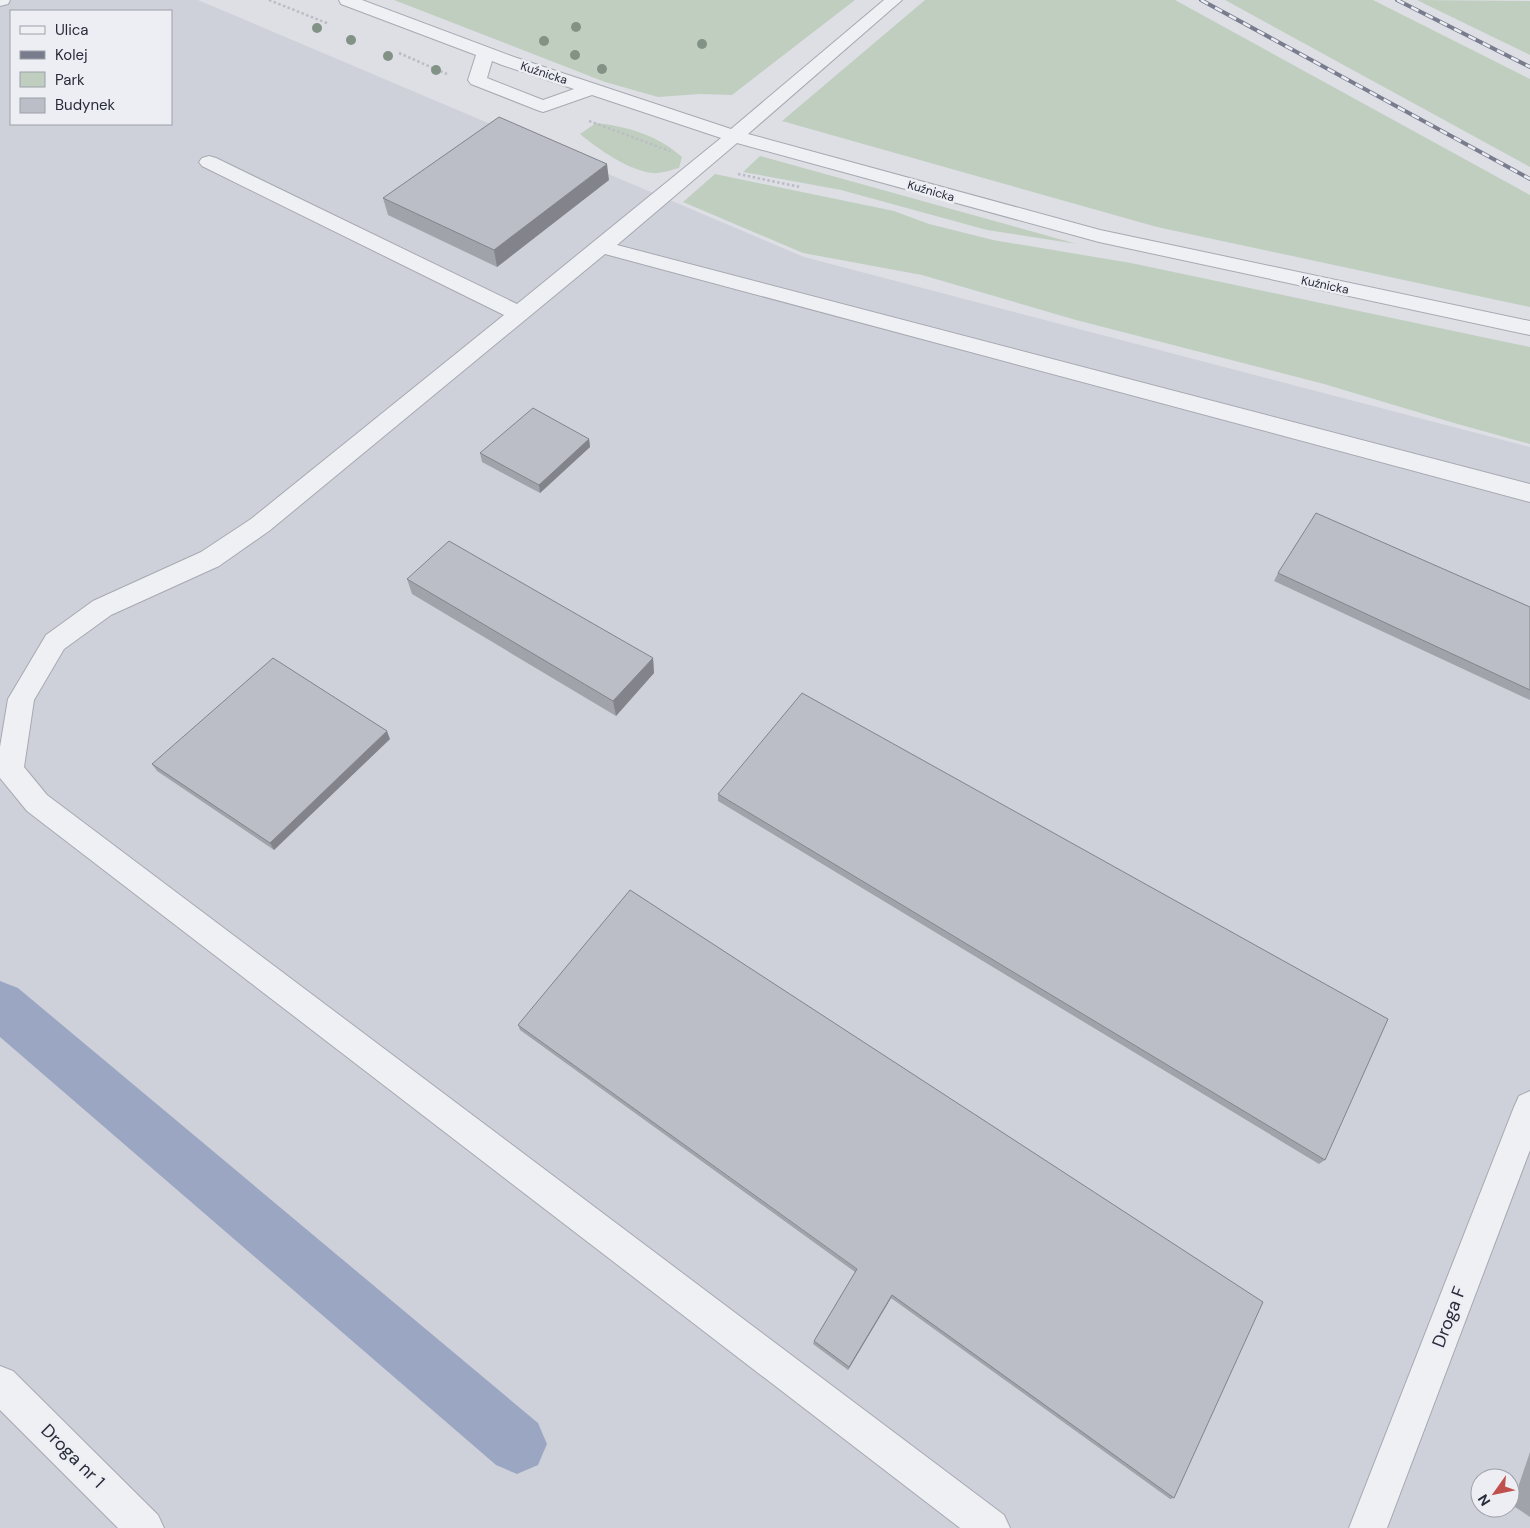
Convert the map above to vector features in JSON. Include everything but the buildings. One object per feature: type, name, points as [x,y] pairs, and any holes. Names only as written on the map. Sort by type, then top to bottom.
[{"type":"street","name":"Kuźnicka","points":[[347,0],[486,53],[734,136],[1099,236],[1530,328]]},
{"type":"street","points":[[894,0],[601,247],[260,525],[210,558],[102,608],[55,642],[21,699],[10,770],[37,802],[991,1528]]},
{"type":"street","points":[[486,53],[477,80],[543,106],[592,89]]},
{"type":"street","points":[[209,162],[520,314]]},
{"type":"street","points":[[601,247],[1530,494]]},
{"type":"street","name":"Droga F","points":[[1368,1528],[1530,1107]]},
{"type":"street","name":"Droga nr 1","points":[[0,1384],[131,1523]]},
{"type":"shaded area","points":[[0,0],[198,0],[804,257],[1530,447],[1530,1528],[0,1528]]},
{"type":"green space","points":[[394,0],[855,0],[732,95],[700,94],[658,97],[605,82]]},
{"type":"green space","points":[[925,0],[1175,0],[1530,195],[1530,307],[1157,227],[782,121]]},
{"type":"green space","points":[[1225,0],[1373,0],[1530,79],[1530,167]]},
{"type":"green space","points":[[1417,0],[1530,1],[1530,55],[1425,4]]},
{"type":"green space","points":[[596,123],[642,133],[663,143],[682,157],[679,168],[652,173],[623,163],[595,146],[580,134]]},
{"type":"green space","points":[[760,156],[1077,244],[987,230],[841,190],[743,172]]},
{"type":"green space","points":[[715,174],[894,211],[929,224],[993,240],[1131,263],[1530,347],[1530,444],[1324,384],[1076,320],[922,275],[803,253],[683,202]]},
{"type":"waterway","points":[[0,1005],[517,1444]]},
{"type":"railway","points":[[1201,0],[1530,179]]},
{"type":"railway","points":[[1397,0],[1530,67]]}]
